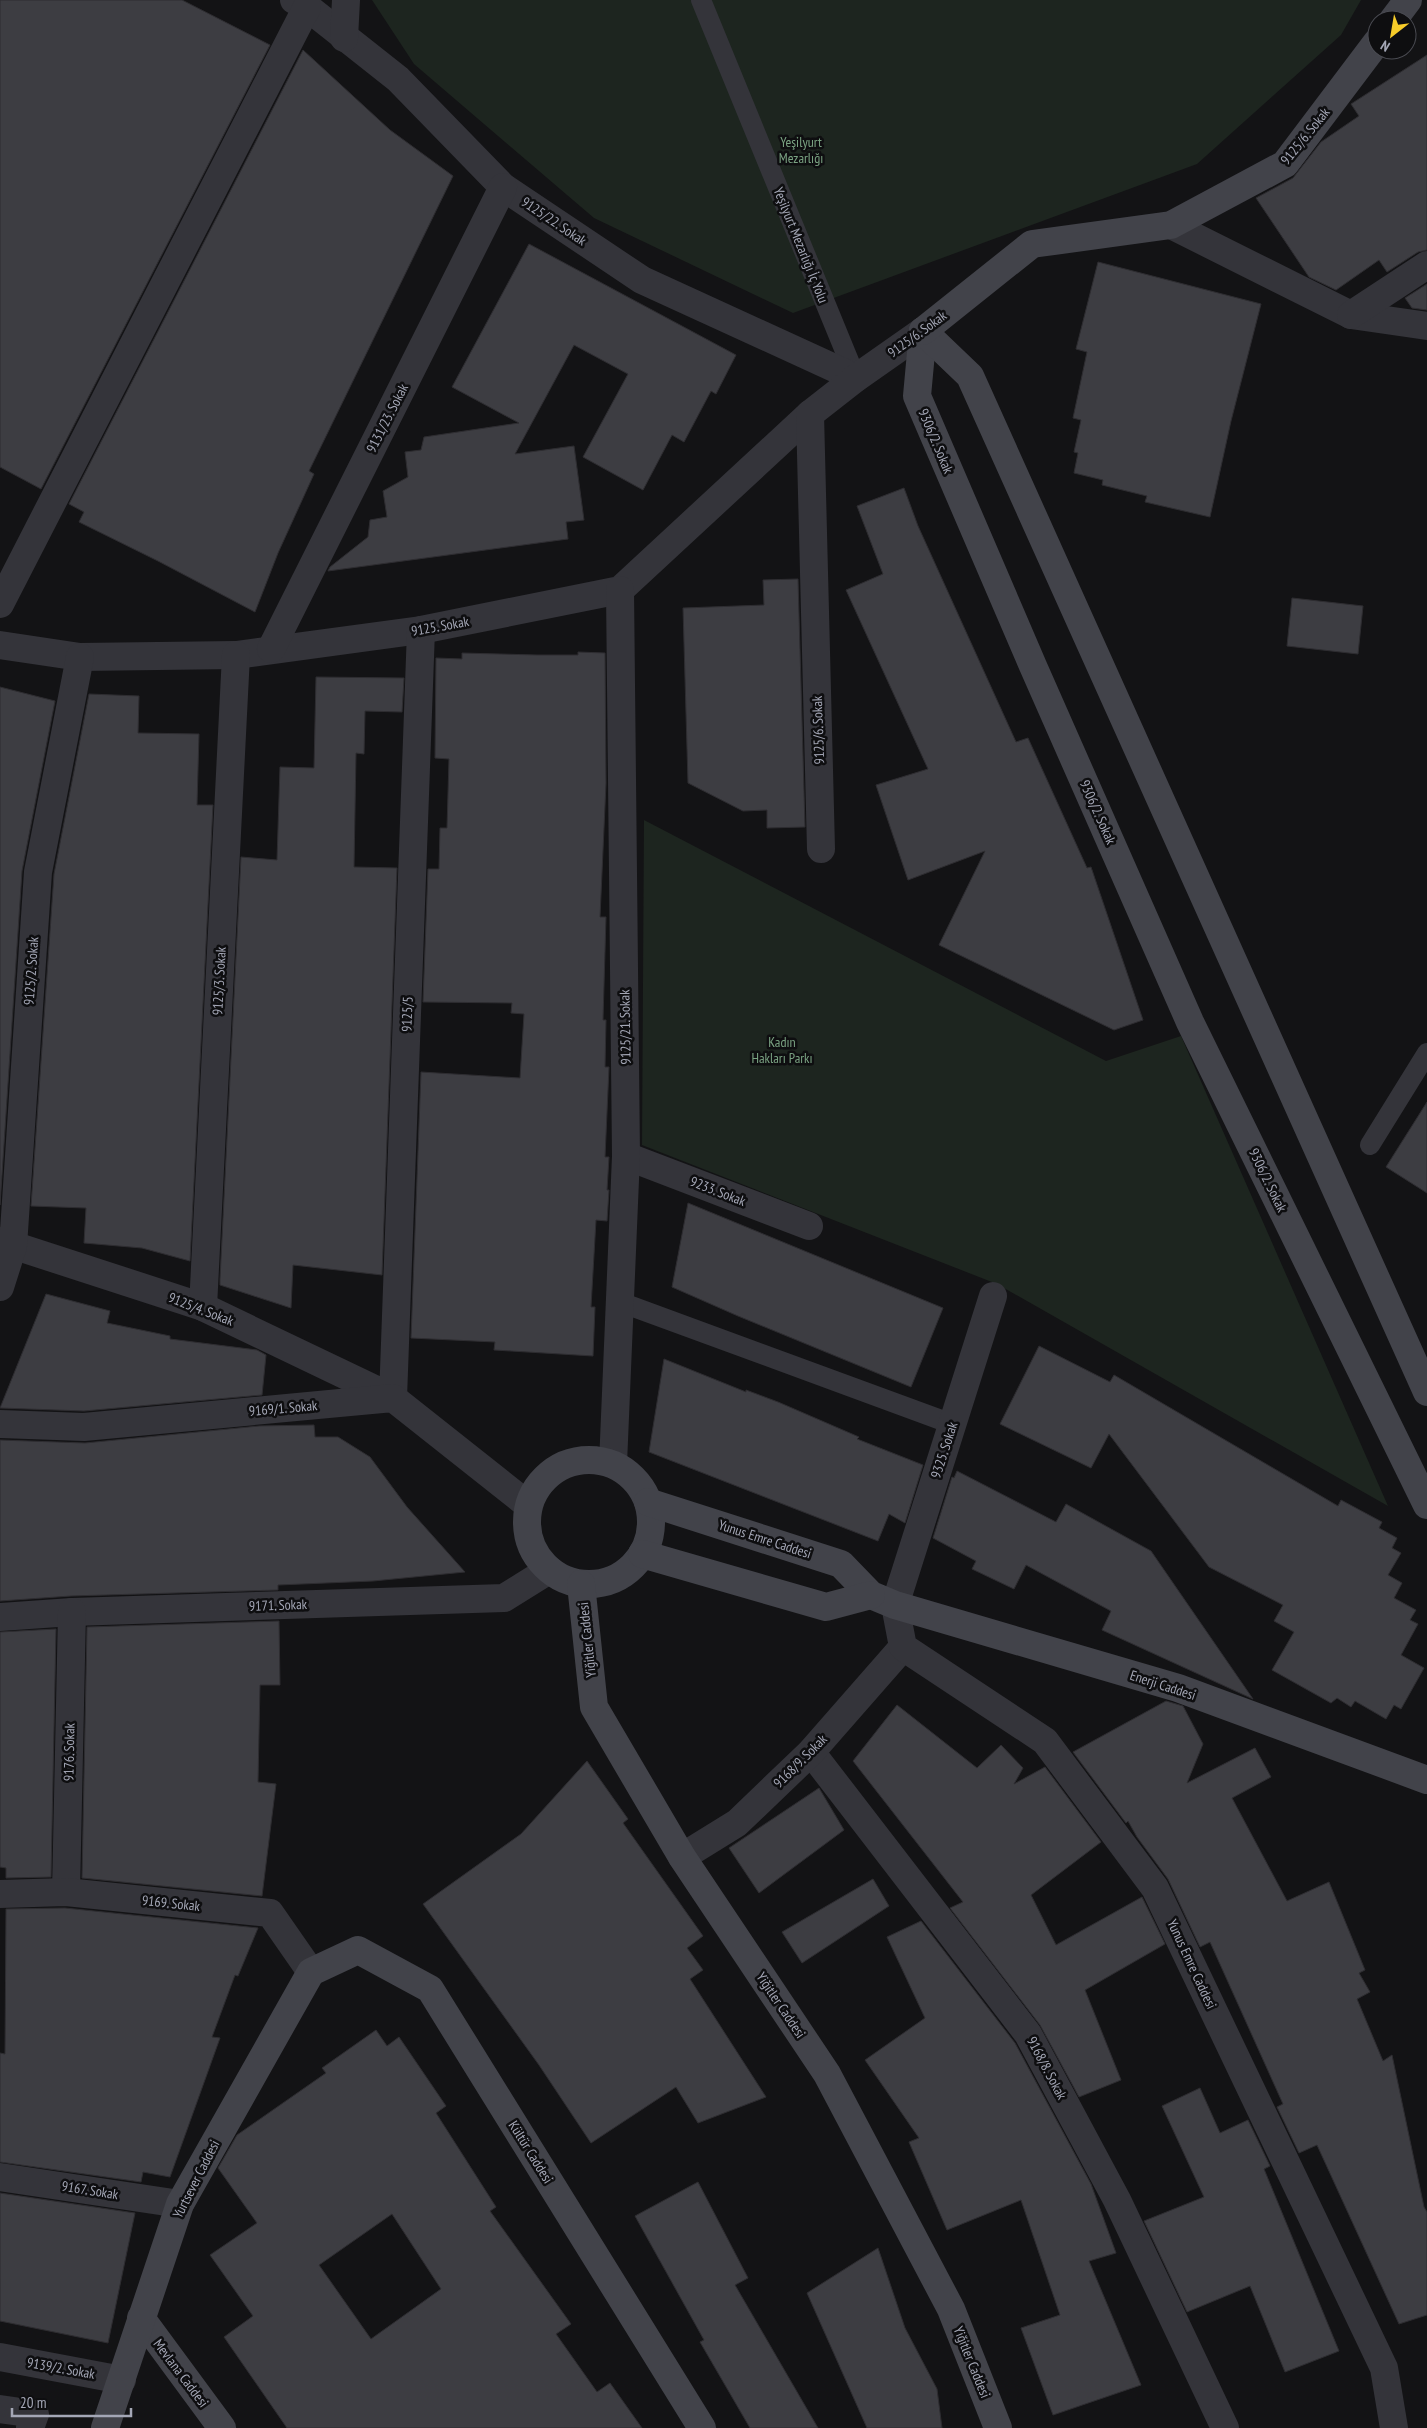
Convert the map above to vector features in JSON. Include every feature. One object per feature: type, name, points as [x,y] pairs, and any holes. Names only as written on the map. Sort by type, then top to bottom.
[{"type":"main road","name":"9125/6. Sokak","points":[[923,331],[1032,244],[1171,225],[1285,164],[1367,55]]},
{"type":"main road","points":[[923,331],[970,376],[1420,1360],[1427,1392]]},
{"type":"main road","name":"9306/2. Sokak","points":[[923,331],[917,396],[1190,1022],[1427,1505]]},
{"type":"main road","points":[[578,1460],[596,1460],[613,1464],[628,1474],[640,1486],[648,1502],[651,1520],[649,1538],[642,1554],[631,1568],[616,1578],[599,1583],[581,1584],[564,1579],[549,1570],[537,1556],[529,1540],[526,1523],[528,1505],[535,1489],[546,1475],[561,1465],[578,1460]]},
{"type":"main road","name":"Yunus Emre Caddesi","points":[[648,1502],[841,1564],[883,1600]]},
{"type":"main road","points":[[642,1554],[826,1607],[883,1600]]},
{"type":"main road","name":"Yiğitler Caddesi","points":[[581,1584],[594,1707],[682,1857],[827,2074],[951,2309],[998,2428]]},
{"type":"main road","name":"Enerji Caddesi","points":[[883,1600],[1178,1688],[1427,1780]]},
{"type":"main road","name":"Kültür Caddesi","points":[[310,1972],[358,1950],[430,1989],[702,2428]]},
{"type":"main road","name":"Yurtsever Caddesi","points":[[105,2428],[122,2380],[140,2318],[180,2204],[310,1972]]},
{"type":"main road","name":"Mevlana Caddesi","points":[[140,2318],[222,2428]]},
{"type":"street","points":[[344,38],[346,0]]},
{"type":"street","points":[[0,604],[301,4]]},
{"type":"street","name":"9125/22. Sokak","points":[[301,4],[398,79],[503,187],[642,280],[856,378]]},
{"type":"street","name":"9131/23. Sokak","points":[[271,649],[503,187]]},
{"type":"street","points":[[1171,225],[1351,315],[1427,326]]},
{"type":"street","points":[[1351,315],[1427,265]]},
{"type":"street","name":"9125/6. Sokak","points":[[821,849],[810,414],[856,378],[923,331]]},
{"type":"street","points":[[620,590],[810,414]]},
{"type":"street","name":"9125. Sokak","points":[[0,645],[80,657],[236,655],[421,630],[620,590]]},
{"type":"street","name":"9125/21. Sokak","points":[[613,1464],[626,1156],[620,590]]},
{"type":"street","name":"9125/5","points":[[393,1398],[421,630]]},
{"type":"street","name":"9125/3. Sokak","points":[[203,1307],[236,655]]},
{"type":"street","name":"9125/2. Sokak","points":[[0,1287],[6,1244],[38,872],[80,657]]},
{"type":"street","name":"9233. Sokak","points":[[626,1156],[809,1226]]},
{"type":"street","name":"9125/4. Sokak","points":[[6,1244],[203,1307],[393,1398]]},
{"type":"street","name":"9325. Sokak","points":[[883,1600],[952,1424],[993,1296]]},
{"type":"street","points":[[393,1398],[528,1505]]},
{"type":"street","name":"9169/1. Sokak","points":[[0,1424],[84,1427],[393,1398]]},
{"type":"street","name":"9171. Sokak","points":[[0,1617],[72,1612],[504,1598],[549,1570]]},
{"type":"street","points":[[883,1600],[903,1647]]},
{"type":"street","name":"9176. Sokak","points":[[66,1892],[72,1612]]},
{"type":"street","name":"9168/9. Sokak","points":[[682,1857],[737,1823],[811,1752],[903,1647]]},
{"type":"street","name":"Yunus Emre Caddesi","points":[[903,1647],[1045,1741],[1156,1888],[1384,2368],[1394,2428]]},
{"type":"street","name":"9168/8. Sokak","points":[[811,1752],[1028,2034],[1117,2200],[1224,2425]]},
{"type":"street","name":"9169. Sokak","points":[[0,1894],[66,1892],[270,1913],[310,1972]]},
{"type":"street","name":"9167. Sokak","points":[[0,2177],[180,2204]]},
{"type":"street","name":"9139/2. Sokak","points":[[0,2357],[122,2380]]},
{"type":"street","points":[[0,2409],[34,2414],[30,2428]]},
{"type":"lane","name":"Yeşilyurt Mezarlığı İç Yolu","points":[[701,0],[856,378]]},
{"type":"lane","points":[[1370,1144],[1427,1053]]},
{"type":"lane","points":[[620,1302],[952,1424]]},
{"type":"green space","name":"Yeşilyurt Mezarlığı","points":[[372,0],[1361,0],[1341,35],[1197,164],[793,313],[594,218],[414,64]]},
{"type":"green space","name":"Kadın Hakları Parkı","points":[[644,820],[1106,1061],[1181,1036],[1388,1506],[997,1284],[642,1145]]},
{"type":"building","points":[[0,0],[182,0],[270,45],[41,489],[0,467]]},
{"type":"building","points":[[303,50],[390,130],[453,176],[309,471],[314,474],[278,553],[255,612],[79,522],[84,512],[69,504]]},
{"type":"building","points":[[1427,55],[1427,250],[1418,252],[1387,272],[1379,260],[1336,290],[1309,277],[1256,198],[1293,178],[1321,142],[1359,116],[1351,104]]},
{"type":"building","points":[[529,244],[736,355],[716,394],[711,391],[684,442],[672,435],[643,490],[583,457],[628,374],[574,345],[515,454],[574,446],[584,520],[566,522],[568,539],[328,571],[330,567],[368,537],[370,520],[387,517],[383,491],[408,477],[405,452],[421,450],[424,437],[519,423],[452,387]]},
{"type":"building","points":[[1098,262],[1261,304],[1231,421],[1210,517],[1145,502],[1147,496],[1102,485],[1103,480],[1074,473],[1078,453],[1074,452],[1081,420],[1073,418],[1087,352],[1076,349]]},
{"type":"building","points":[[1427,284],[1427,310],[1412,308],[1405,298]]},
{"type":"building","points":[[904,488],[918,526],[1016,742],[1028,738],[1087,868],[1091,867],[1143,1020],[1114,1030],[939,945],[985,851],[908,880],[876,785],[928,769],[846,590],[883,574],[857,506]]},
{"type":"building","points":[[798,579],[805,827],[767,828],[767,810],[743,811],[688,783],[683,608],[764,605],[763,580]]},
{"type":"building","points":[[1292,598],[1363,606],[1358,654],[1287,646]]},
{"type":"building","points":[[578,652],[605,653],[606,783],[600,917],[606,917],[603,1020],[606,1020],[605,1067],[609,1067],[605,1157],[609,1157],[607,1190],[609,1190],[607,1221],[596,1220],[591,1307],[595,1307],[593,1356],[494,1350],[495,1342],[411,1338],[421,1072],[520,1078],[524,1014],[511,1013],[512,1003],[423,1002],[428,869],[439,869],[440,828],[447,828],[449,759],[435,758],[436,658],[462,659],[462,653],[578,655]]},
{"type":"building","points":[[316,677],[404,678],[402,712],[365,711],[364,754],[356,753],[354,867],[397,868],[382,1275],[293,1265],[291,1308],[220,1285],[220,1279],[241,857],[277,860],[280,767],[314,768]]},
{"type":"building","points":[[0,687],[55,701],[22,871],[0,1205]]},
{"type":"building","points":[[89,694],[139,696],[138,733],[199,734],[197,805],[213,805],[190,1261],[142,1248],[84,1243],[86,1208],[31,1206],[54,874]]},
{"type":"building","points":[[1427,1102],[1427,1193],[1386,1167]]},
{"type":"building","points":[[688,1203],[943,1308],[911,1387],[672,1287]]},
{"type":"building","points":[[46,1294],[110,1311],[107,1323],[170,1336],[170,1339],[257,1350],[266,1355],[262,1395],[84,1411],[0,1408]]},
{"type":"building","points":[[1039,1346],[1110,1382],[1114,1375],[1338,1506],[1341,1500],[1382,1522],[1379,1528],[1397,1538],[1392,1548],[1401,1553],[1388,1575],[1402,1583],[1394,1598],[1416,1610],[1410,1620],[1418,1624],[1401,1655],[1424,1668],[1401,1709],[1394,1705],[1386,1719],[1355,1701],[1351,1707],[1337,1698],[1331,1703],[1272,1670],[1294,1632],[1274,1621],[1283,1605],[1209,1567],[1109,1434],[1091,1468],[1000,1424]]},
{"type":"building","points":[[664,1359],[746,1392],[746,1390],[778,1402],[859,1437],[857,1439],[923,1465],[905,1523],[889,1514],[878,1541],[649,1452]]},
{"type":"building","points":[[314,1425],[315,1437],[338,1437],[370,1457],[407,1507],[465,1572],[373,1581],[278,1585],[278,1590],[71,1596],[0,1601],[0,1440],[85,1443],[259,1426]]},
{"type":"building","points":[[957,1471],[1056,1522],[1066,1504],[1151,1551],[1253,1699],[1102,1630],[1111,1611],[1026,1565],[1014,1589],[972,1569],[976,1561],[933,1538],[952,1477],[954,1478]]},
{"type":"building","points":[[279,1621],[280,1685],[260,1685],[258,1782],[276,1784],[262,1896],[82,1878],[87,1627]]},
{"type":"building","points":[[56,1629],[51,1877],[6,1878],[6,1868],[0,1867],[0,1632]]},
{"type":"building","points":[[1166,1701],[1183,1706],[1203,1744],[1187,1783],[1255,1748],[1271,1777],[1232,1798],[1287,1901],[1329,1882],[1365,1970],[1359,1973],[1370,1992],[1357,1999],[1383,2061],[1392,2055],[1424,2207],[1427,2212],[1427,2315],[1399,2324],[1317,2145],[1299,2153],[1277,2107],[1283,2104],[1210,1942],[1200,1947],[1168,1879],[1137,1837],[1128,1821],[1126,1823],[1073,1752]]},
{"type":"building","points":[[897,1705],[977,1768],[1001,1745],[1023,1768],[1014,1784],[1045,1767],[1101,1842],[1031,1895],[1056,1945],[1142,1897],[1165,1944],[1085,1990],[1121,2080],[1079,2097],[1040,2025],[950,1908],[963,1902],[853,1761]]},
{"type":"building","points":[[587,1761],[628,1819],[623,1823],[703,1936],[687,1948],[703,1970],[690,1979],[766,2097],[698,2123],[676,2087],[591,2143],[539,2065],[423,1904],[521,1834]]},
{"type":"building","points":[[819,1788],[844,1830],[759,1893],[729,1848]]},
{"type":"building","points":[[873,1879],[889,1906],[802,1963],[782,1932]]},
{"type":"building","points":[[65,1908],[258,1928],[238,1976],[235,1975],[212,2037],[220,2038],[170,2177],[143,2172],[141,2182],[0,2162],[0,2053],[5,2054],[6,1909]]},
{"type":"building","points":[[921,1921],[1015,2043],[1091,2184],[1116,2253],[1089,2261],[1141,2385],[1053,2415],[1021,2328],[1060,2315],[1021,2200],[947,2230],[909,2142],[919,2138],[865,2060],[925,2018],[887,1937]]},
{"type":"building","points":[[376,2030],[387,2046],[399,2037],[446,2106],[436,2113],[496,2207],[490,2211],[571,2324],[556,2334],[597,2392],[610,2383],[642,2428],[287,2428],[224,2337],[253,2316],[210,2255],[257,2223],[218,2168],[237,2135],[326,2073],[322,2068]],"holes":[[[392,2214],[441,2289],[371,2339],[319,2265]]]},
{"type":"building","points":[[1200,2088],[1220,2133],[1248,2120],[1270,2166],[1264,2169],[1339,2351],[1285,2372],[1250,2286],[1187,2312],[1144,2221],[1204,2197],[1162,2106]]},
{"type":"building","points":[[698,2182],[748,2278],[735,2285],[818,2428],[750,2428],[700,2342],[704,2340],[635,2216]]},
{"type":"building","points":[[0,2193],[135,2213],[108,2343],[0,2321]]},
{"type":"building","points":[[878,2248],[905,2328],[937,2389],[942,2428],[867,2428],[807,2293]]}]
